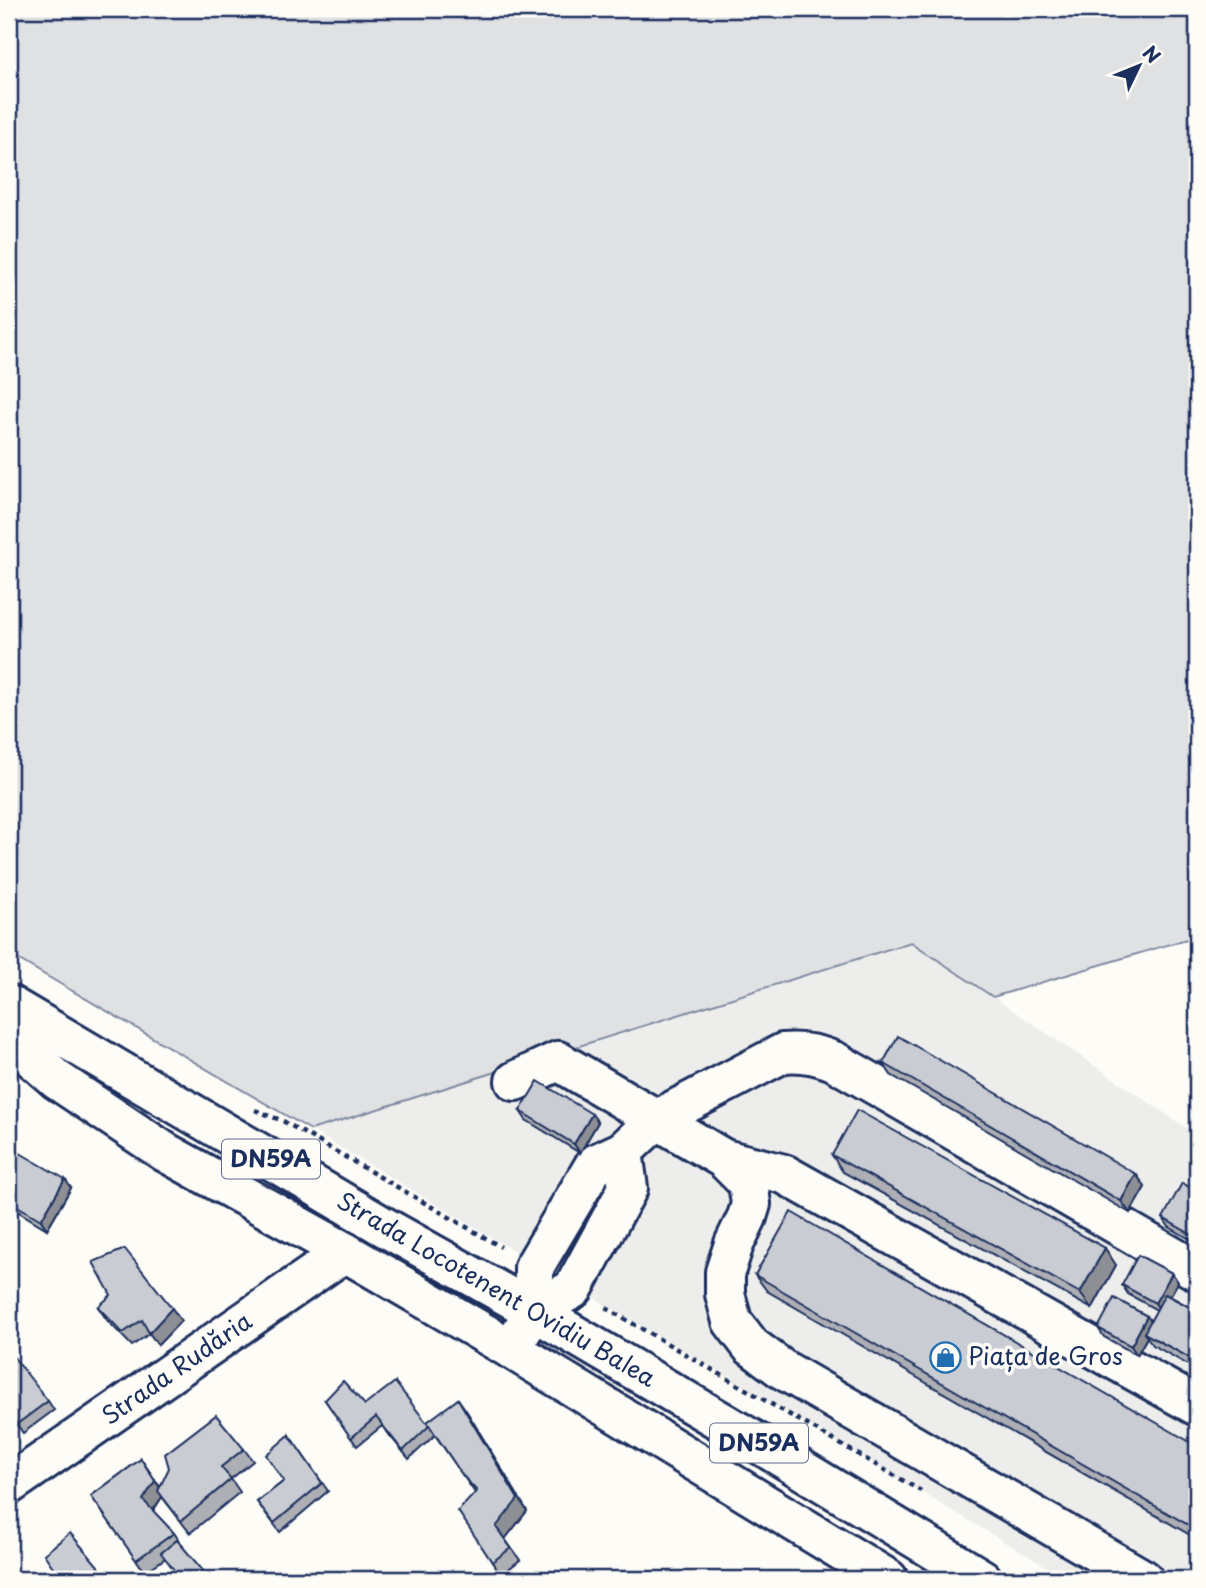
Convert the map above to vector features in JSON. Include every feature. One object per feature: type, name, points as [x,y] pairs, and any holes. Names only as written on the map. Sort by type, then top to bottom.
[{"type":"main road","name":"Strada Locotenent Ovidiu Balea","points":[[9,1005],[763,1446],[982,1579]]},
{"type":"main road","name":"Strada Locotenent Ovidiu Balea","points":[[9,1038],[57,1080],[165,1152],[345,1252],[511,1349],[887,1579]]},
{"type":"main road","points":[[511,1349],[534,1311],[534,1267],[595,1164],[623,1151],[657,1119],[783,1053],[799,1051],[834,1062],[1197,1271]]},
{"type":"main road","points":[[515,1080],[558,1061],[724,1159],[748,1183],[751,1204],[734,1244],[726,1272],[725,1294],[732,1321],[751,1346],[782,1369],[1143,1579]]},
{"type":"main road","points":[[724,1159],[783,1174],[1197,1406]]},
{"type":"main road","name":"Strada Rudăria","points":[[9,1485],[345,1252]]},
{"type":"path","points":[[606,1308],[930,1496]]},
{"type":"shaded area","points":[[9,9],[1197,9],[1197,936],[993,997],[911,942],[311,1130],[9,954]]},
{"type":"shaded area","name":"Piața de Gros","points":[[912,942],[1197,1135],[1197,1579],[1067,1579],[311,1130]]},
{"type":"building","points":[[898,1036],[1136,1174],[1121,1201],[883,1063]]},
{"type":"building","points":[[538,1081],[592,1114],[574,1144],[520,1111]]},
{"type":"building","points":[[857,1110],[1105,1248],[1080,1293],[832,1155]]},
{"type":"building","points":[[20,1153],[65,1179],[41,1220],[9,1201],[9,1173]]},
{"type":"building","points":[[1197,1153],[1197,1173],[1189,1169]]},
{"type":"building","points":[[1182,1183],[1197,1191],[1197,1229],[1194,1236],[1163,1218]]},
{"type":"building","points":[[791,1212],[1197,1446],[1197,1530],[755,1275]]},
{"type":"building","points":[[125,1249],[172,1308],[149,1333],[142,1320],[123,1333],[98,1307],[111,1295],[93,1262]]},
{"type":"building","points":[[1138,1255],[1172,1273],[1155,1303],[1122,1285]]},
{"type":"building","points":[[1165,1294],[1197,1311],[1197,1362],[1144,1333]]},
{"type":"building","points":[[1114,1298],[1147,1316],[1131,1346],[1098,1328]]},
{"type":"building","points":[[9,1351],[48,1401],[17,1424],[9,1413]]},
{"type":"building","points":[[343,1381],[365,1405],[395,1382],[429,1426],[403,1451],[376,1417],[351,1438],[325,1400]]},
{"type":"building","points":[[458,1399],[518,1499],[496,1527],[511,1548],[492,1562],[458,1511],[477,1491],[463,1476],[427,1422]]},
{"type":"building","points":[[216,1415],[244,1449],[221,1467],[231,1479],[181,1521],[158,1491],[169,1468],[165,1454]]},
{"type":"building","points":[[289,1435],[322,1483],[274,1523],[257,1502],[284,1481],[266,1455]]},
{"type":"building","points":[[141,1459],[155,1481],[143,1500],[174,1533],[136,1560],[91,1496]]},
{"type":"building","points":[[70,1533],[109,1579],[61,1579],[44,1554]]},
{"type":"building","points":[[177,1540],[210,1579],[181,1579],[161,1553]]},
{"type":"place","name":"Piața de Gros","points":[[945,1357]]}]
